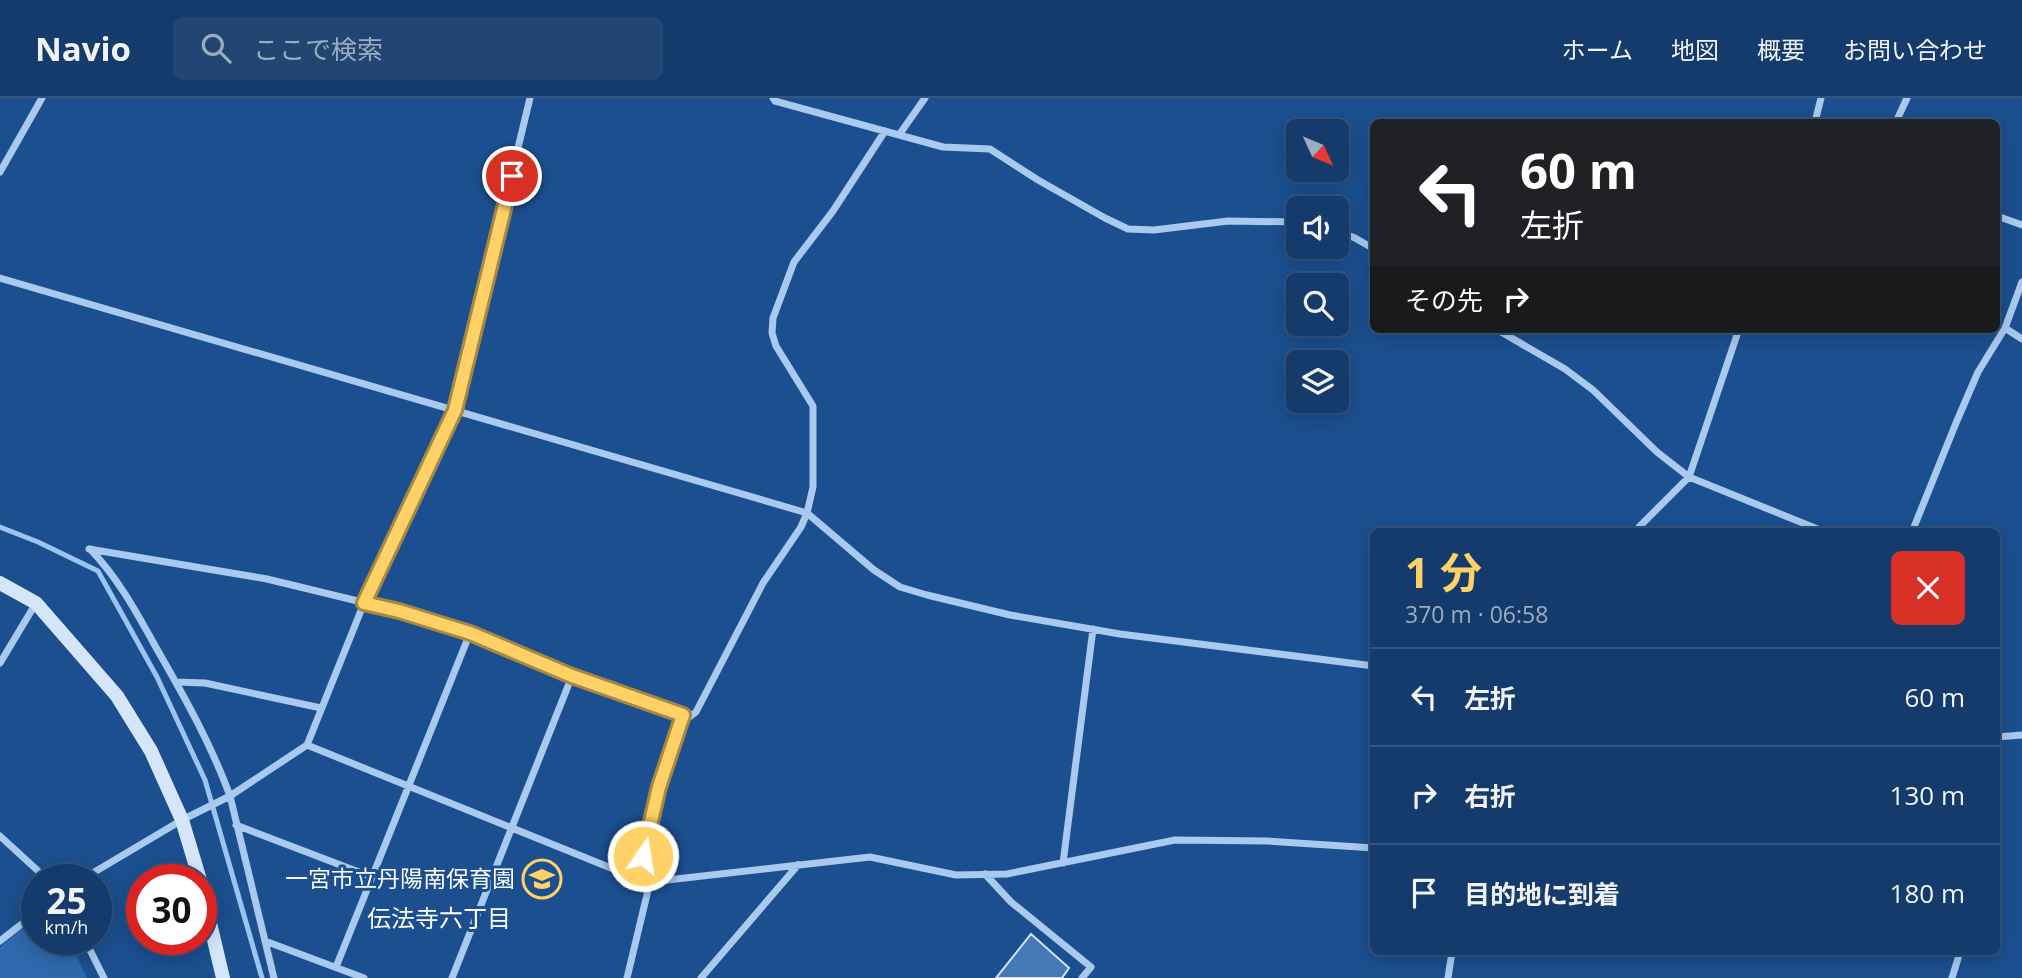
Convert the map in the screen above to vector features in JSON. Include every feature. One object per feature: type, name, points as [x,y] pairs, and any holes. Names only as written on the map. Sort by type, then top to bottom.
[{"type":"main road","points":[[0,583],[36,603],[117,696],[151,751],[182,820],[195,864]]},
{"type":"main road","points":[[217,952],[223,978]]},
{"type":"street","points":[[0,172],[42,98]]},
{"type":"street","points":[[108,864],[182,820],[226,798],[307,745],[364,603],[455,410],[530,98]]},
{"type":"street","points":[[773,98],[943,147],[989,149],[1038,180],[1128,229],[1154,230],[1228,221],[1286,222]]},
{"type":"street","points":[[899,135],[925,98]]},
{"type":"street","points":[[1816,119],[1821,98]]},
{"type":"street","points":[[1897,119],[1907,98]]},
{"type":"street","points":[[680,724],[696,712],[763,583],[791,544],[807,513],[813,487],[813,407],[776,346],[772,333],[773,318],[794,262],[833,211],[885,131]]},
{"type":"street","points":[[2000,217],[2022,225]]},
{"type":"street","points":[[1349,236],[1370,247]]},
{"type":"street","points":[[0,278],[807,513],[874,570],[901,587],[1010,615],[1093,629],[1370,665]]},
{"type":"street","points":[[1913,528],[1979,373],[2005,328],[2022,282]]},
{"type":"street","points":[[2005,328],[2022,338]]},
{"type":"street","points":[[1503,333],[1565,369],[1593,390],[1657,452],[1689,477],[1815,528]]},
{"type":"street","points":[[1639,528],[1689,477],[1738,333]]},
{"type":"street","points":[[273,978],[221,773],[176,682],[114,577],[89,549],[267,579],[399,611],[470,633],[572,676],[683,715],[659,787],[638,879]]},
{"type":"street","points":[[0,663],[36,603]]},
{"type":"street","points":[[1063,863],[1093,629]]},
{"type":"street","points":[[336,967],[470,633]]},
{"type":"street","points":[[452,978],[572,676]]},
{"type":"street","points":[[176,682],[205,683],[321,708]]},
{"type":"street","points":[[2000,737],[2022,735]]},
{"type":"street","points":[[307,745],[650,882],[870,857],[956,875],[1007,874],[1174,840],[1267,841],[1370,848]]},
{"type":"street","points":[[236,825],[372,877]]},
{"type":"street","points":[[0,836],[31,864]]},
{"type":"street","points":[[701,978],[799,865]]},
{"type":"street","points":[[985,874],[1011,902],[1091,967],[1082,978]]},
{"type":"street","points":[[626,978],[650,882]]},
{"type":"street","points":[[0,941],[21,925]]},
{"type":"street","points":[[265,941],[364,978]]},
{"type":"street","points":[[92,955],[104,978]]},
{"type":"street","points":[[1448,978],[1452,955]]},
{"type":"street","points":[[1952,978],[1958,955]]},
{"type":"shaded area","points":[[21,929],[21,955],[76,955],[87,978],[0,978],[0,947]]},
{"type":"building","points":[[1031,934],[1069,968],[1062,978],[996,978]]},
{"type":"waterway","points":[[0,527],[98,571],[157,677],[205,780],[262,978]]},
{"type":"place","name":"一宮市立丹陽南保育園","points":[[542,879]]},
{"type":"district","name":"伝法寺六丁目","points":[[439,919]]},
{"type":"route","points":[[512,176],[455,410],[364,603],[470,633],[572,676],[683,715],[659,787],[643,856]]}]
